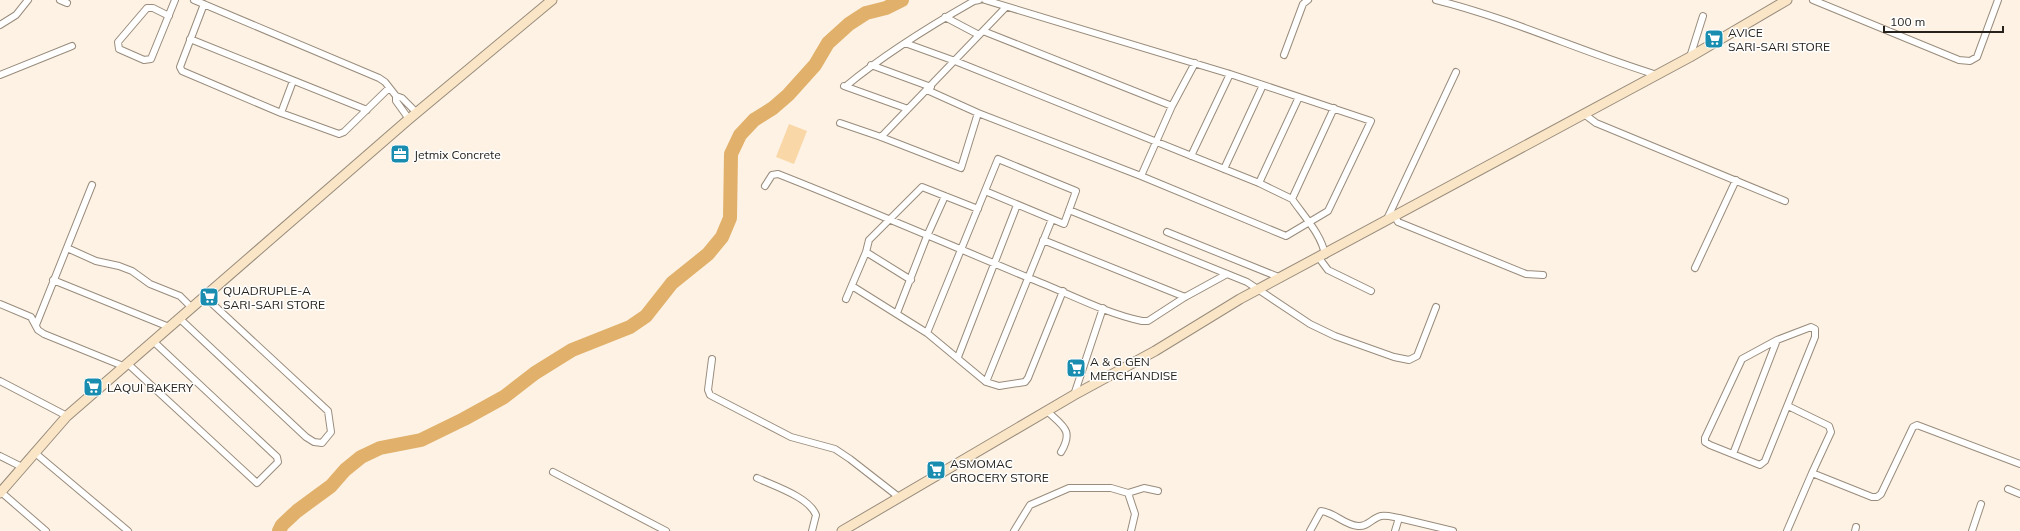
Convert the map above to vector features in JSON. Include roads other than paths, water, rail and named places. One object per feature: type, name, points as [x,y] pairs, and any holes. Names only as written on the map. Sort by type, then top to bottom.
[{"type":"street","points":[[0,25],[16,15],[28,0]]},
{"type":"street","points":[[60,0],[67,3]]},
{"type":"street","points":[[169,16],[152,8],[147,8],[118,42],[119,49],[144,60],[151,59],[169,16],[175,0]]},
{"type":"street","points":[[194,0],[379,78],[385,82],[396,96],[402,98],[413,116]]},
{"type":"street","points":[[46,531],[0,493],[34,452],[67,416],[191,307],[377,149],[413,116],[552,0]]},
{"type":"street","points":[[908,109],[844,86],[905,43],[974,1],[979,0]]},
{"type":"street","points":[[871,66],[929,89],[978,113],[1141,176],[1286,236],[1328,211],[1371,121],[1195,63],[985,0]]},
{"type":"street","points":[[1284,55],[1303,4],[1308,0]]},
{"type":"street","points":[[1436,0],[1467,8],[1622,64],[1657,74]]},
{"type":"street","points":[[842,531],[1074,395],[1260,289],[1584,114],[1598,105],[1690,57],[1787,0]]},
{"type":"street","points":[[1812,0],[1959,60],[1970,61],[1976,57],[1998,0]]},
{"type":"street","points":[[204,4],[180,67],[182,71],[281,113],[339,134],[344,132],[389,88]]},
{"type":"street","points":[[881,137],[929,89],[1006,7]]},
{"type":"street","points":[[1690,57],[1703,16]]},
{"type":"street","points":[[945,18],[1172,106]]},
{"type":"street","points":[[190,39],[367,110]]},
{"type":"street","points":[[905,43],[955,61],[1156,143],[1259,183],[1292,199],[1323,244],[1322,256],[1328,270],[1371,291]]},
{"type":"street","points":[[0,75],[72,46]]},
{"type":"street","points":[[1141,176],[1172,106],[1195,63]]},
{"type":"street","points":[[1391,217],[1456,72]]},
{"type":"street","points":[[1191,156],[1230,74]]},
{"type":"street","points":[[281,113],[293,81]]},
{"type":"street","points":[[1224,169],[1263,85]]},
{"type":"street","points":[[396,96],[396,101],[413,116]]},
{"type":"street","points":[[1259,183],[1298,97]]},
{"type":"street","points":[[1292,199],[1334,108]]},
{"type":"street","points":[[840,123],[881,137],[960,168],[978,113]]},
{"type":"street","points":[[1584,114],[1596,123],[1785,201]]},
{"type":"street","points":[[927,333],[998,159],[1076,191],[1064,224],[985,191]]},
{"type":"street","points":[[765,186],[772,175],[778,174],[891,219],[961,251],[1103,308],[1137,320],[1148,321],[1185,297],[1227,274]]},
{"type":"street","points":[[1695,268],[1736,180]]},
{"type":"street","points":[[36,325],[92,185]]},
{"type":"street","points":[[846,299],[866,252],[869,240],[922,187],[978,209]]},
{"type":"street","points":[[897,313],[927,236],[945,196]]},
{"type":"street","points":[[958,357],[996,264],[1017,205]]},
{"type":"street","points":[[1069,210],[1227,274],[1260,289],[1310,324],[1335,336],[1394,357],[1410,360],[1417,356],[1436,307]]},
{"type":"street","points":[[1391,217],[1398,222],[1526,274],[1543,275]]},
{"type":"street","points":[[986,382],[1052,219]]},
{"type":"street","points":[[1167,232],[1281,278]]},
{"type":"street","points":[[1043,240],[1185,297]]},
{"type":"street","points":[[67,248],[96,261],[119,266],[132,271],[150,284],[180,296],[191,307]]},
{"type":"street","points":[[866,252],[911,280]]},
{"type":"street","points":[[53,280],[169,327]]},
{"type":"street","points":[[852,286],[927,333],[958,357],[986,382],[999,386],[1025,382],[1063,291]]},
{"type":"street","points":[[179,318],[306,437],[319,444],[322,443],[331,432],[328,411],[204,296]]},
{"type":"street","points":[[0,304],[31,317],[38,330],[44,334],[125,365],[257,483],[278,462],[277,457],[153,341]]},
{"type":"street","points":[[1074,395],[1103,308]]},
{"type":"street","points":[[1811,327],[1816,329],[1815,337],[1788,406],[1760,465],[1710,445],[1705,442],[1705,438],[1738,365],[1747,355],[1777,340],[1811,327]]},
{"type":"street","points":[[1733,454],[1777,340]]},
{"type":"street","points":[[712,359],[708,390],[710,395],[791,437],[834,449],[850,459],[900,498]]},
{"type":"street","points":[[0,381],[67,416]]},
{"type":"street","points":[[1787,531],[1831,432],[1829,426],[1788,406]]},
{"type":"street","points":[[1047,411],[1061,425],[1068,435],[1067,441],[1061,452]]},
{"type":"street","points":[[1812,473],[1872,497],[1877,497],[1881,494],[1913,426],[1917,425],[2020,464]]},
{"type":"street","points":[[34,452],[128,531]]},
{"type":"street","points":[[0,456],[22,467]]},
{"type":"street","points":[[553,472],[666,531]]},
{"type":"street","points":[[757,478],[800,498],[812,506],[816,514],[812,531]]},
{"type":"street","points":[[1014,531],[1030,505],[1069,488],[1111,488],[1128,493],[1144,488],[1158,491]]},
{"type":"street","points":[[2008,489],[2020,494]]},
{"type":"street","points":[[1128,493],[1135,514],[1131,531]]},
{"type":"street","points":[[1972,531],[1981,504]]},
{"type":"street","points":[[1310,531],[1321,511],[1326,511],[1349,524],[1360,526],[1368,524],[1379,516],[1399,518],[1453,531]]},
{"type":"street","points":[[1395,531],[1399,518]]},
{"type":"waterway","points":[[279,531],[282,525],[297,511],[331,486],[345,470],[361,457],[380,448],[421,440],[464,419],[504,397],[535,373],[572,350],[630,327],[646,316],[672,283],[708,254],[722,237],[730,218],[731,154],[740,135],[754,120],[773,108],[788,95],[815,65],[828,43],[849,24],[866,13],[886,8],[902,0]]},
{"type":"place","name":"AVICE SARI-SARI STORE","points":[[1714,39]]},
{"type":"place","name":"Jetmix Concrete","points":[[400,154]]},
{"type":"place","name":"QUADRUPLE-A SARI-SARI STORE","points":[[209,297]]},
{"type":"place","name":"A & G GEN MERCHANDISE","points":[[1076,368]]},
{"type":"place","name":"LAQUI BAKERY","points":[[93,387]]},
{"type":"place","name":"ASMOMAC GROCERY STORE","points":[[936,470]]}]
